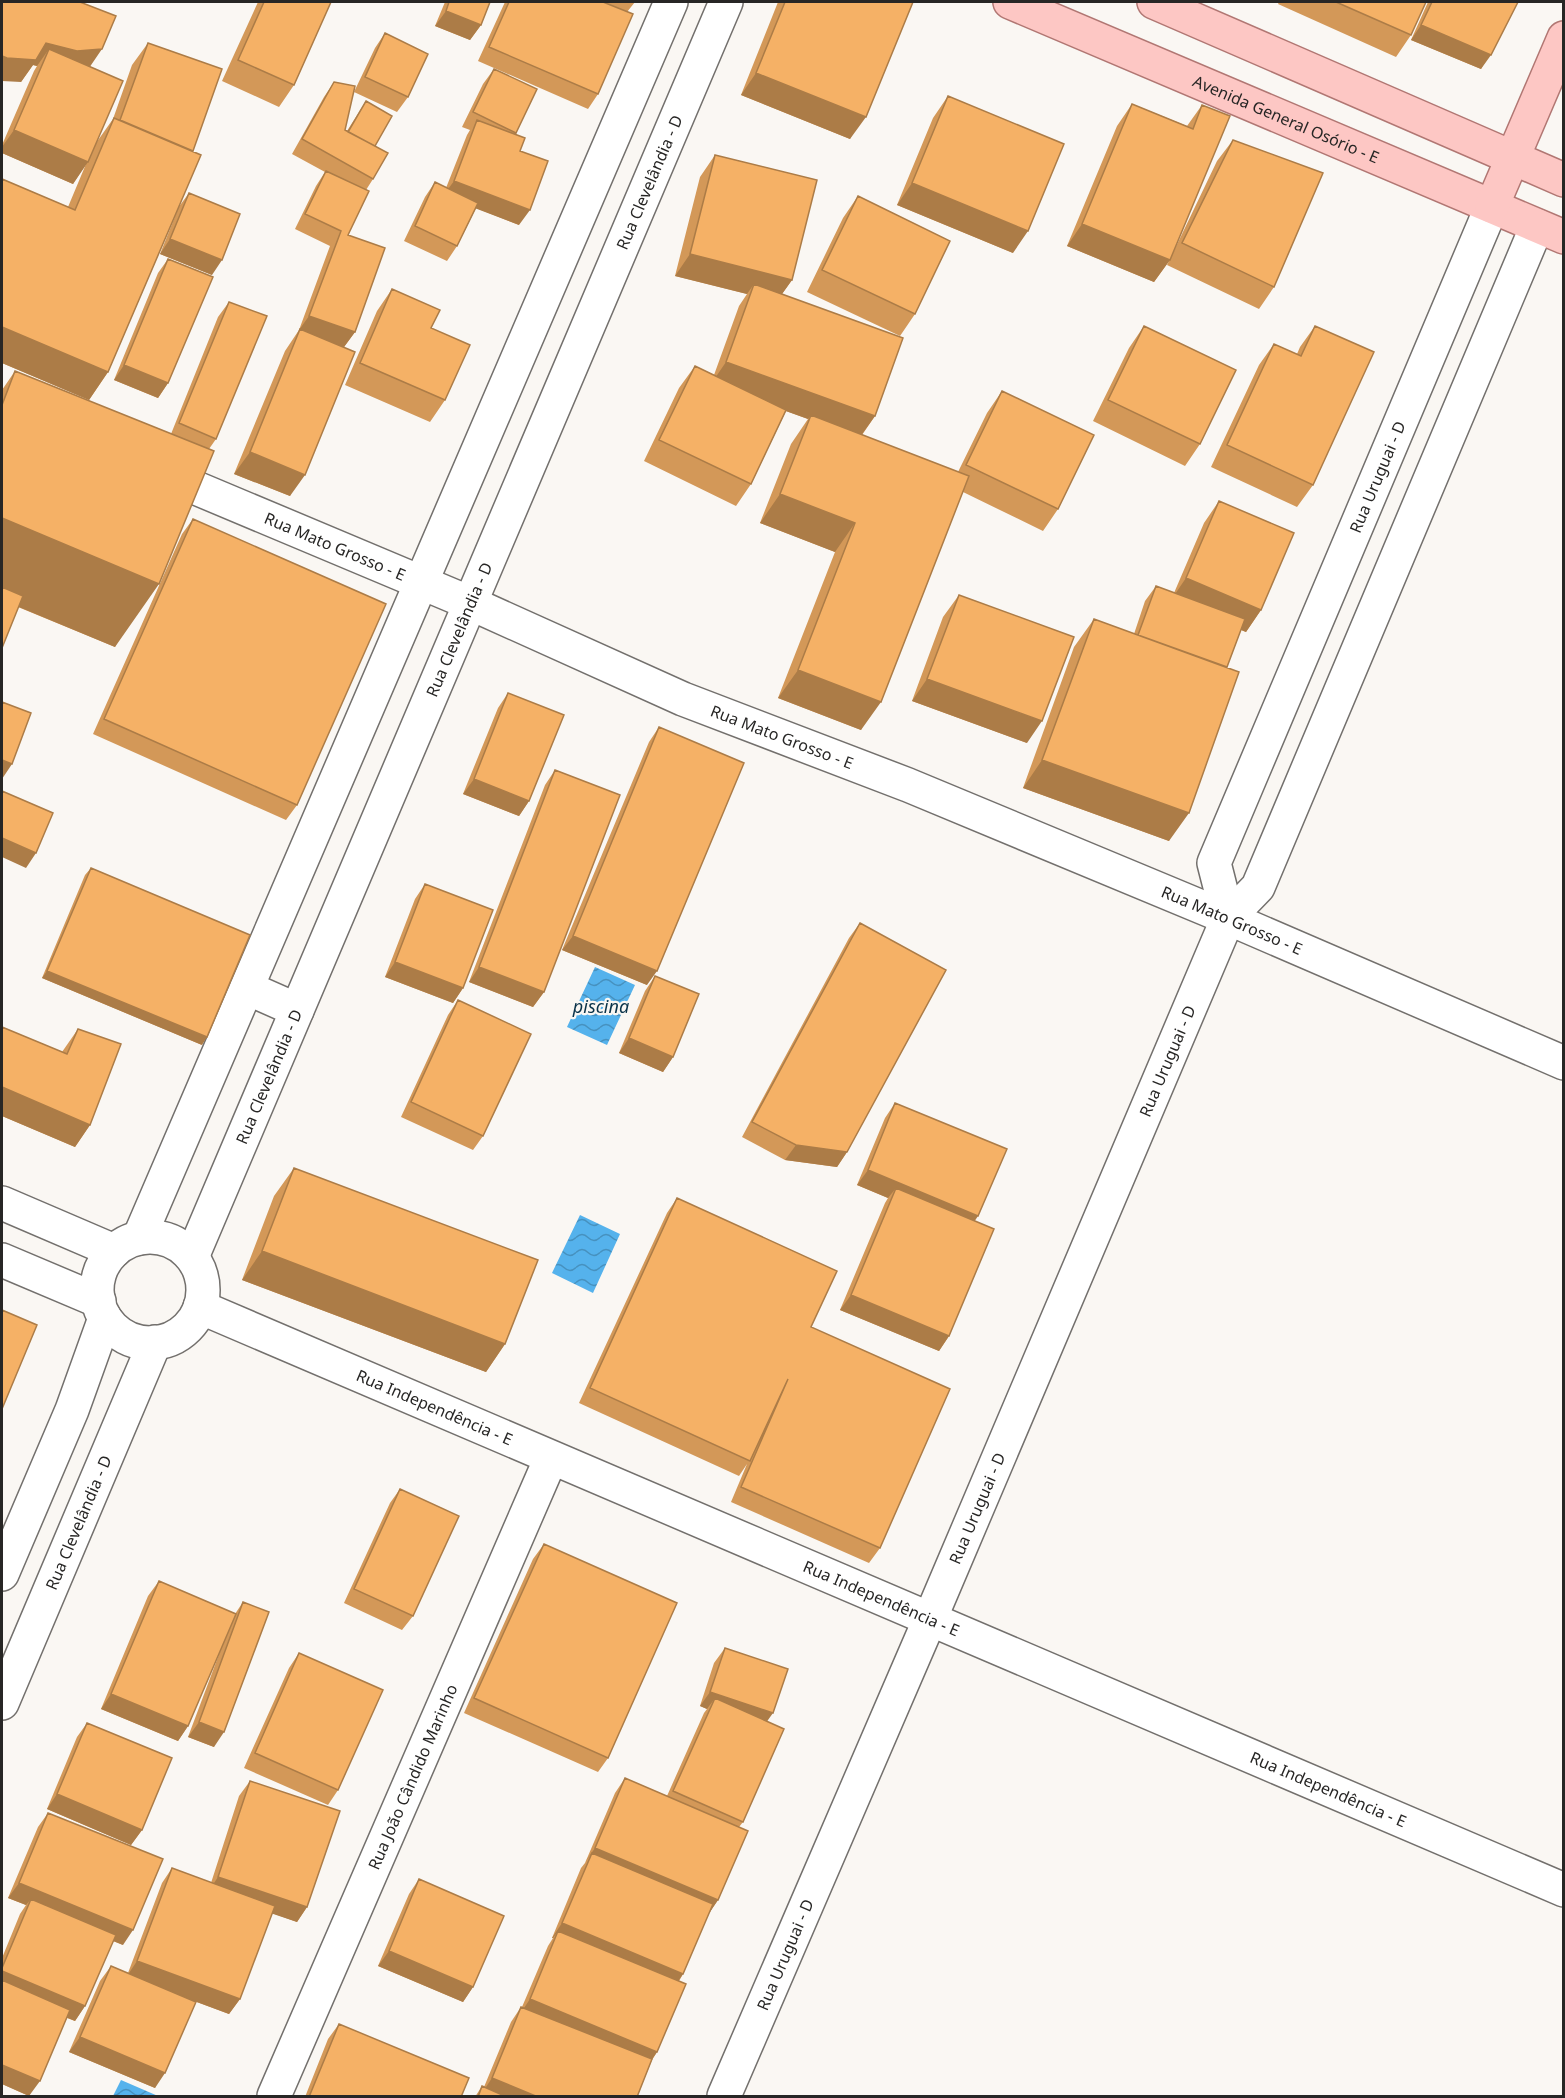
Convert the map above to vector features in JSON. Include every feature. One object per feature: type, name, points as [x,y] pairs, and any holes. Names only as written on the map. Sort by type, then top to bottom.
[{"type":"main road","name":"Avenida General Osório - E","points":[[1010,2],[1550,231]]},
{"type":"main road","points":[[1155,2],[1513,158],[1562,173]]},
{"type":"main road","name":"Rua Uruguai - D","points":[[1492,206],[1563,38]]},
{"type":"main road","name":"Rua Uruguai - D","points":[[1550,231],[1562,173]]},
{"type":"street","points":[[2,1203],[127,1244],[159,1237],[177,1244],[192,1257],[203,1281],[200,1307],[194,1318],[187,1328],[177,1335],[155,1342],[145,1343],[119,1333],[102,1310],[97,1290],[101,1269],[127,1244],[247,988],[671,2]]},
{"type":"street","name":"Rua Clevelândia - D","points":[[192,1257],[726,2]]},
{"type":"street","name":"Rua Uruguai - D","points":[[1228,918],[1214,863],[1492,206]]},
{"type":"street","name":"Rua Uruguai - D","points":[[724,2097],[1228,918],[1258,887],[1389,578],[1550,231]]},
{"type":"street","points":[[571,232],[619,252]]},
{"type":"street","name":"Rua Mato Grosso - E","points":[[134,462],[470,603],[682,699],[908,785],[1228,918],[1563,1063]]},
{"type":"street","points":[[1342,561],[1389,578]]},
{"type":"street","points":[[247,988],[297,1010]]},
{"type":"street","points":[[2,1260],[102,1310]]},
{"type":"street","name":"Rua Independência - E","points":[[200,1307],[1563,1890]]},
{"type":"street","points":[[2,1574],[72,1410],[102,1310]]},
{"type":"street","name":"Rua Clevelândia - D","points":[[2,1703],[155,1342]]},
{"type":"street","name":"Rua João Cândido Marinho","points":[[274,2097],[551,1458]]},
{"type":"water","name":"piscina","points":[[595,967],[635,985],[607,1045],[567,1027]]},
{"type":"water","points":[[580,1215],[620,1234],[593,1293],[552,1273]]},
{"type":"water","points":[[121,2080],[158,2096],[113,2096]]},
{"type":"building","points":[[2,2],[80,2],[116,16],[102,49],[77,51],[46,43],[36,60],[7,58],[2,56]]},
{"type":"building","points":[[264,2],[331,2],[294,85],[238,60]]},
{"type":"building","points":[[449,2],[490,2],[481,25],[446,11]]},
{"type":"building","points":[[509,2],[603,2],[633,14],[598,94],[489,47]]},
{"type":"building","points":[[785,2],[913,2],[866,117],[756,73]]},
{"type":"building","points":[[1336,2],[1426,2],[1411,35]]},
{"type":"building","points":[[1432,2],[1518,2],[1491,55],[1421,25]]},
{"type":"building","points":[[385,33],[428,54],[408,97],[365,77]]},
{"type":"building","points":[[148,43],[222,69],[193,151],[120,120]]},
{"type":"building","points":[[49,49],[123,81],[88,162],[14,130]]},
{"type":"building","points":[[494,69],[537,89],[516,133],[473,112]]},
{"type":"building","points":[[334,82],[355,86],[345,130],[388,153],[373,179],[302,139]]},
{"type":"building","points":[[948,96],[1064,144],[1028,231],[912,183]]},
{"type":"building","points":[[366,101],[392,116],[375,146],[348,132]]},
{"type":"building","points":[[1132,104],[1193,129],[1202,105],[1230,116],[1170,260],[1082,224]]},
{"type":"building","points":[[114,118],[201,155],[108,372],[2,327],[2,179],[75,210]]},
{"type":"building","points":[[477,120],[525,138],[520,151],[548,161],[530,210],[454,181]]},
{"type":"building","points":[[1233,140],[1323,173],[1274,287],[1182,243]]},
{"type":"building","points":[[715,155],[817,180],[792,280],[690,254]]},
{"type":"building","points":[[326,171],[369,191],[348,235],[385,248],[355,332],[309,316],[341,231],[305,214]]},
{"type":"building","points":[[435,182],[478,203],[457,246],[415,226]]},
{"type":"building","points":[[189,193],[240,214],[222,260],[170,239]]},
{"type":"building","points":[[858,196],[950,241],[915,314],[822,270]]},
{"type":"building","points":[[168,259],[213,277],[168,383],[124,365]]},
{"type":"building","points":[[754,284],[903,338],[875,416],[726,362]]},
{"type":"building","points":[[392,289],[440,310],[431,328],[470,345],[445,400],[360,363]]},
{"type":"building","points":[[229,302],[267,316],[216,439],[179,423]]},
{"type":"building","points":[[1144,326],[1236,370],[1200,444],[1108,400]]},
{"type":"building","points":[[1315,326],[1374,352],[1313,485],[1227,445],[1274,344],[1301,356]]},
{"type":"building","points":[[300,329],[355,352],[305,475],[250,452]]},
{"type":"building","points":[[695,366],[786,410],[751,484],[659,440]]},
{"type":"building","points":[[15,371],[214,451],[159,584],[2,518],[2,405]]},
{"type":"building","points":[[1002,391],[1094,435],[1058,509],[966,465]]},
{"type":"building","points":[[811,415],[969,476],[881,702],[798,670],[855,523],[780,494]]},
{"type":"building","points":[[1219,501],[1294,533],[1261,610],[1186,578]]},
{"type":"building","points":[[193,519],[386,604],[297,805],[104,719]]},
{"type":"building","points":[[1156,586],[1245,619],[1227,667],[1138,635]]},
{"type":"building","points":[[2,587],[23,596],[2,648]]},
{"type":"building","points":[[959,595],[1074,637],[1042,721],[927,679]]},
{"type":"building","points":[[1094,619],[1239,672],[1189,813],[1042,760]]},
{"type":"building","points":[[508,693],[564,715],[529,801],[474,779]]},
{"type":"building","points":[[2,702],[31,713],[12,764],[2,760]]},
{"type":"building","points":[[659,727],[744,763],[657,971],[573,936]]},
{"type":"building","points":[[555,770],[620,795],[544,992],[479,967]]},
{"type":"building","points":[[2,791],[53,813],[36,853],[2,838]]},
{"type":"building","points":[[91,868],[250,935],[207,1037],[47,971]]},
{"type":"building","points":[[425,884],[493,910],[463,988],[395,962]]},
{"type":"building","points":[[860,923],[946,970],[847,1152],[796,1145],[752,1122]]},
{"type":"building","points":[[655,976],[699,994],[673,1057],[629,1038]]},
{"type":"building","points":[[458,1000],[531,1034],[483,1136],[411,1102]]},
{"type":"building","points":[[2,1027],[67,1054],[78,1029],[121,1044],[90,1125],[2,1087]]},
{"type":"building","points":[[895,1103],[1007,1149],[978,1216],[868,1170]]},
{"type":"building","points":[[294,1168],[538,1260],[505,1344],[262,1251]]},
{"type":"building","points":[[896,1188],[994,1229],[949,1336],[851,1295]]},
{"type":"building","points":[[677,1198],[837,1271],[811,1327],[950,1389],[880,1548],[741,1487],[788,1379],[750,1461],[590,1388]]},
{"type":"building","points":[[2,1310],[37,1325],[2,1409]]},
{"type":"building","points":[[400,1489],[459,1516],[413,1616],[354,1589]]},
{"type":"building","points":[[544,1544],[677,1603],[608,1758],[474,1698]]},
{"type":"building","points":[[159,1581],[236,1614],[188,1726],[111,1694]]},
{"type":"building","points":[[243,1602],[269,1612],[224,1732],[199,1722]]},
{"type":"building","points":[[725,1648],[788,1669],[773,1713],[710,1692]]},
{"type":"building","points":[[299,1653],[383,1690],[338,1790],[255,1753]]},
{"type":"building","points":[[715,1698],[784,1729],[743,1822],[673,1791]]},
{"type":"building","points":[[87,1723],[172,1758],[142,1830],[57,1794]]},
{"type":"building","points":[[625,1778],[748,1831],[718,1900],[595,1848]]},
{"type":"building","points":[[250,1781],[340,1811],[307,1907],[218,1877]]},
{"type":"building","points":[[48,1813],[163,1859],[133,1930],[19,1883]]},
{"type":"building","points":[[592,1853],[713,1904],[683,1974],[562,1923]]},
{"type":"building","points":[[172,1868],[275,1906],[240,1999],[137,1961]]},
{"type":"building","points":[[419,1879],[504,1916],[473,1987],[389,1951]]},
{"type":"building","points":[[31,1899],[116,1935],[85,2006],[2,1971]]},
{"type":"building","points":[[558,1931],[686,1984],[657,2052],[530,1999]]},
{"type":"building","points":[[111,1966],[196,2002],[165,2073],[80,2037]]},
{"type":"building","points":[[2,1980],[70,2010],[40,2081],[2,2065]]},
{"type":"building","points":[[521,2007],[652,2059],[637,2097],[538,2097],[492,2078]]},
{"type":"building","points":[[339,2024],[469,2078],[461,2097],[309,2097]]},
{"type":"building","points":[[482,2086],[507,2097],[478,2097]]}]
